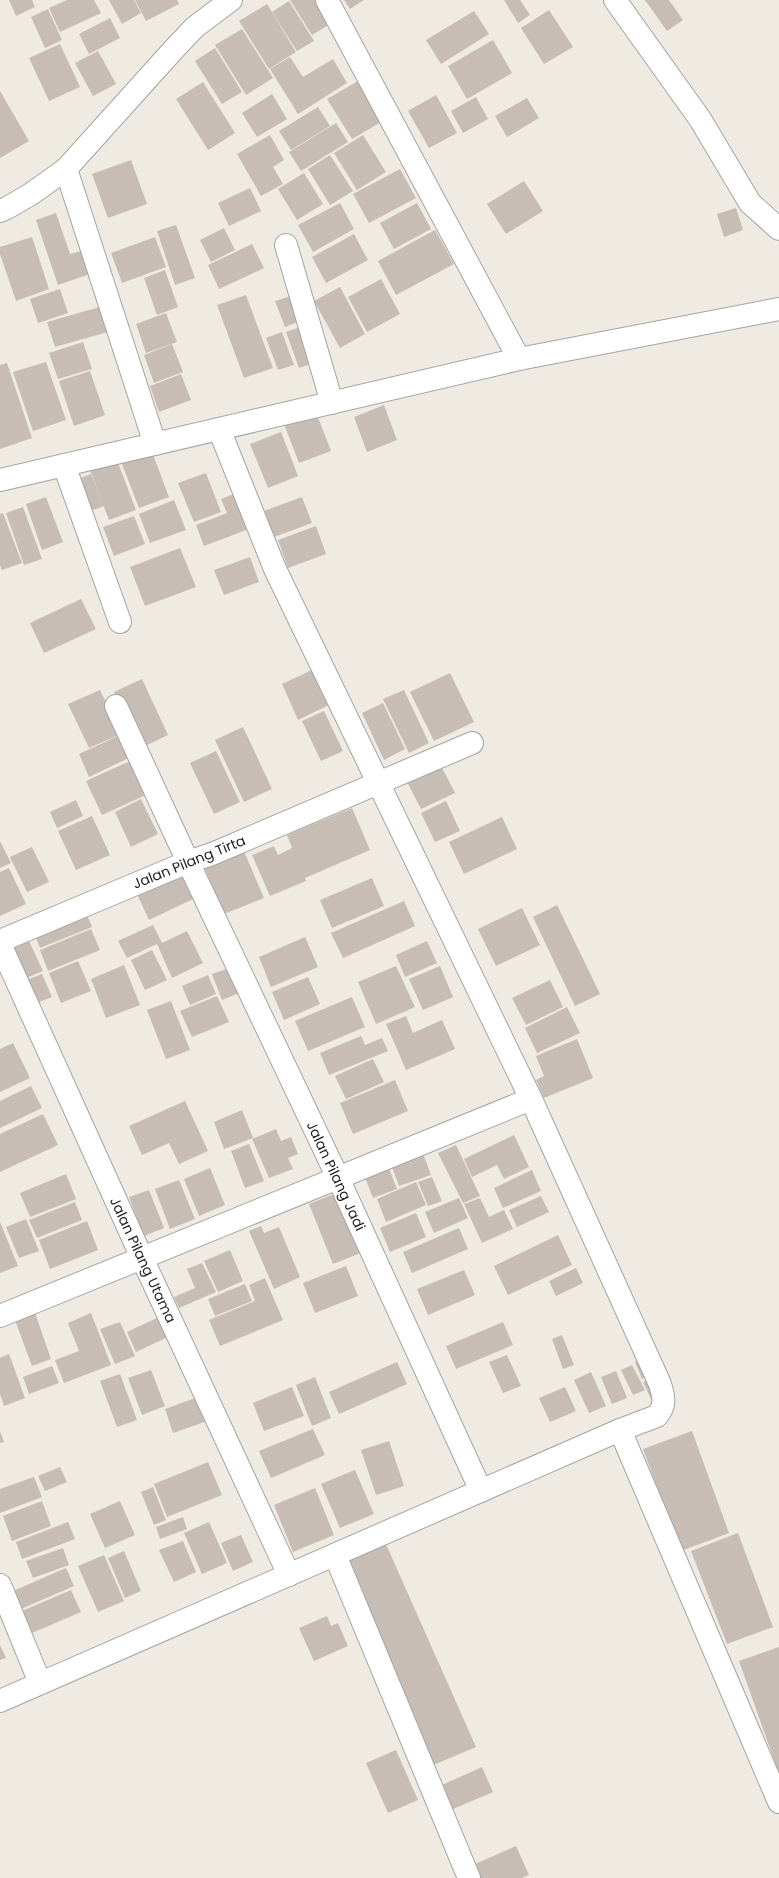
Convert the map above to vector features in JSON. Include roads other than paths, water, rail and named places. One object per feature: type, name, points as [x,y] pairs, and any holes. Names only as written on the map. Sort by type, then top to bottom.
[{"type":"street","points":[[0,211],[31,194],[66,169],[180,43],[195,28],[231,0]]},
{"type":"street","points":[[327,0],[520,359]]},
{"type":"street","points":[[615,0],[700,119],[750,202],[779,230]]},
{"type":"street","points":[[66,169],[155,444]]},
{"type":"street","points":[[286,244],[332,403]]},
{"type":"street","points":[[0,480],[520,359],[779,308]]},
{"type":"street","points":[[0,1701],[620,1430],[657,1416],[664,1404],[664,1396],[531,1099],[275,569],[219,429]]},
{"type":"street","points":[[64,465],[120,622]]},
{"type":"street","name":"Jalan Pilang Jadi","points":[[116,706],[188,862],[338,1178],[481,1491]]},
{"type":"street","name":"Jalan Pilang Tirta","points":[[0,942],[188,862],[212,854],[472,743]]},
{"type":"street","name":"Jalan Pilang Utama","points":[[0,942],[142,1258],[289,1575]]},
{"type":"street","points":[[0,1316],[531,1099]]},
{"type":"street","points":[[620,1430],[779,1802]]},
{"type":"street","points":[[335,1555],[469,1878]]},
{"type":"street","points":[[0,1585],[40,1683]]}]
